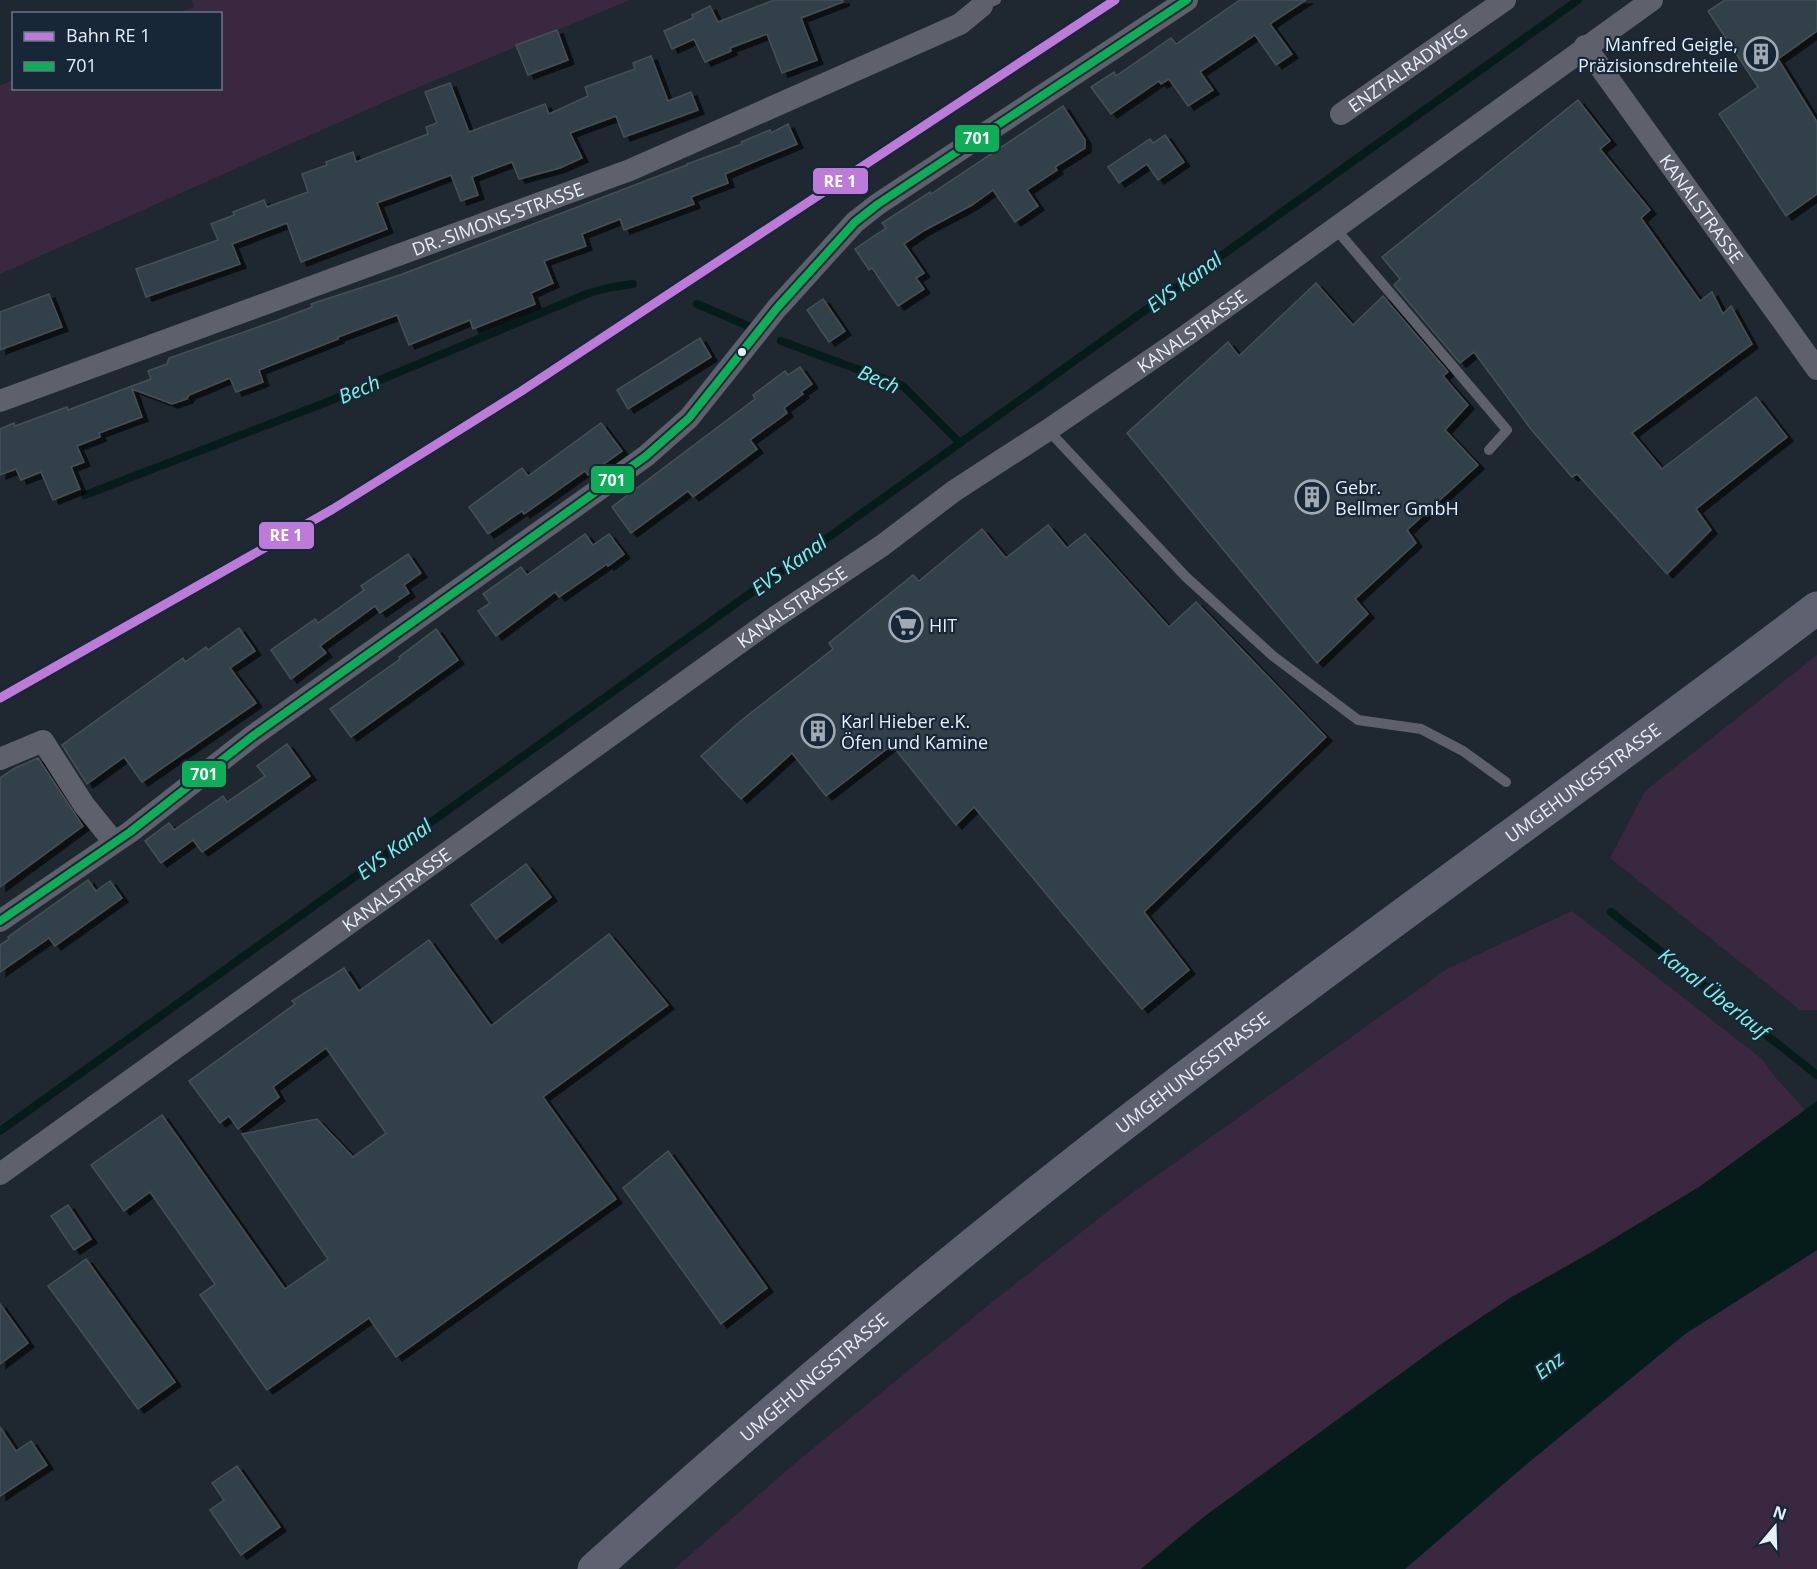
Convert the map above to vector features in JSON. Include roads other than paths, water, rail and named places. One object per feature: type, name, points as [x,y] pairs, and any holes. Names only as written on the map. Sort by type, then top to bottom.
[{"type":"main road","name":"UMGEHUNGSSTRASSE","points":[[594,1569],[821,1370],[1008,1215],[1281,1005],[1817,608]]},
{"type":"street","points":[[0,921],[130,832],[254,735],[646,456],[689,418],[777,308],[855,222],[878,204],[1187,0]]},
{"type":"street","name":"ENZTALRADWEG","points":[[1341,114],[1505,0]]},
{"type":"street","name":"KANALSTRASSE","points":[[0,1173],[774,618],[883,545],[954,491],[1187,335],[1462,138],[1644,2]]},
{"type":"street","name":"DR.-SIMONS-STRASSE","points":[[0,401],[630,170],[960,24],[989,3]]},
{"type":"street","name":"KANALSTRASSE","points":[[1585,46],[1817,369]]},
{"type":"street","points":[[0,759],[43,741],[84,806],[114,842]]},
{"type":"lane","points":[[1335,228],[1507,430],[1489,450]]},
{"type":"lane","points":[[1048,430],[1186,577],[1273,656],[1358,720],[1421,729],[1463,751],[1506,782]]},
{"type":"water","name":"Enz","points":[[1817,1101],[1817,1250],[1685,1334],[1522,1468],[1405,1569],[1141,1569],[1205,1516],[1440,1345],[1510,1298],[1699,1187]]},
{"type":"waterway","name":"EVS Kanal","points":[[0,1131],[1578,0]]},
{"type":"waterway","name":"Bech","points":[[85,495],[327,402],[589,293],[633,284]]},
{"type":"waterway","name":"Bech","points":[[697,304],[753,328]]},
{"type":"waterway","name":"Bech","points":[[781,341],[903,386],[960,443]]},
{"type":"waterway","name":"Kanal Überlauf","points":[[1611,912],[1817,1075]]},
{"type":"place","name":"Manfred Geigle, Präzisionsdrehteile","points":[[1761,54]]},
{"type":"place","name":"Gebr. Bellmer GmbH","points":[[1312,497]]},
{"type":"place","name":"HIT","points":[[906,625]]},
{"type":"place","name":"Karl Hieber e.K. Öfen und Kamine","points":[[818,731]]}]
